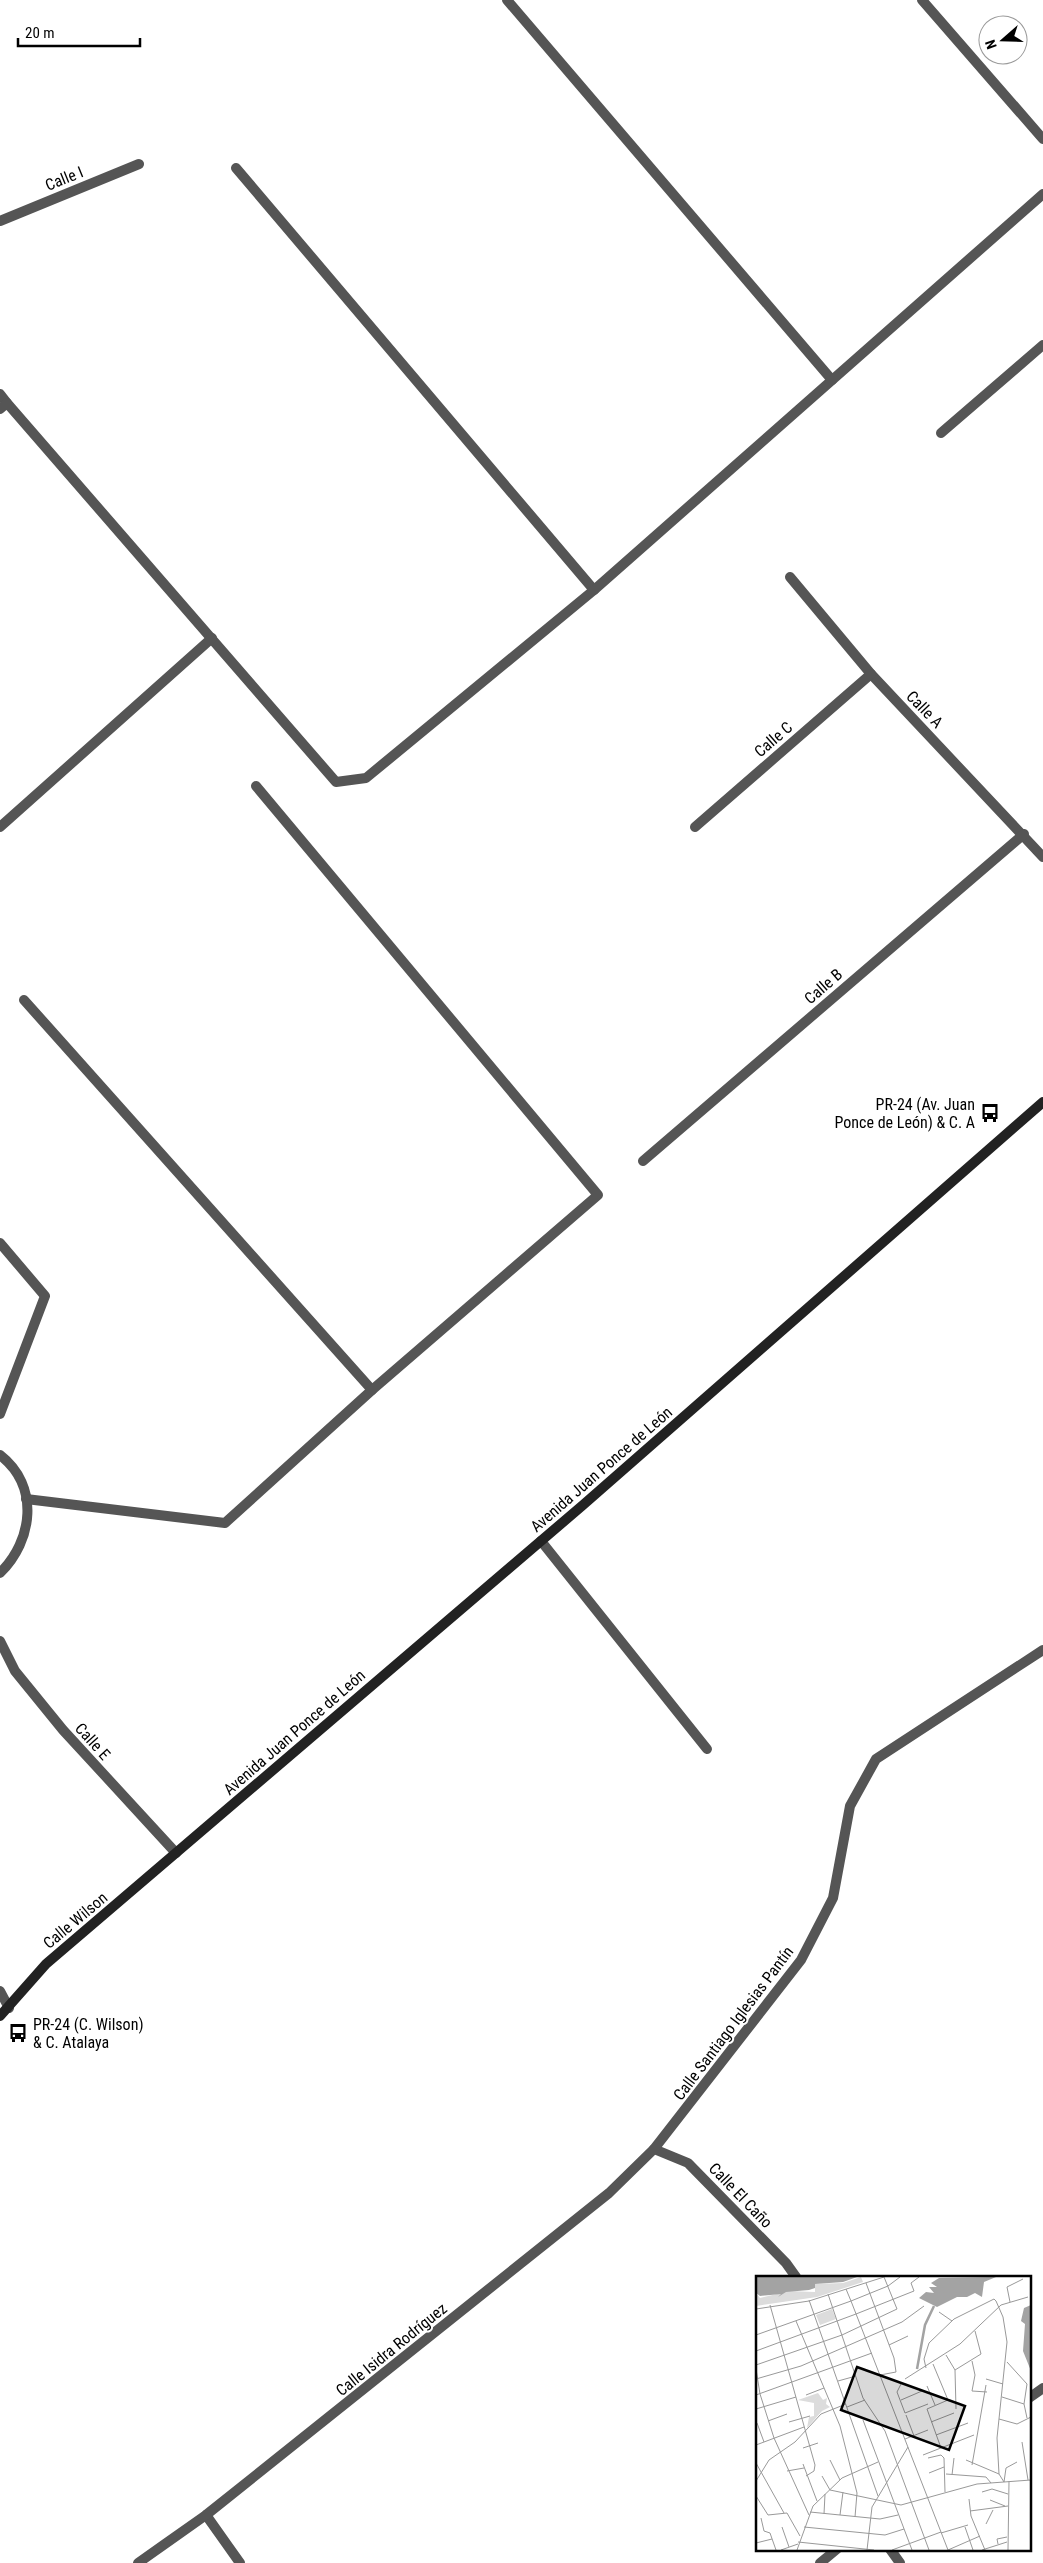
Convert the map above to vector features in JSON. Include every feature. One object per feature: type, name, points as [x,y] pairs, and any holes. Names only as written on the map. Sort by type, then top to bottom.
[{"type":"main road","name":"Avenida Juan Ponce de León","points":[[176,1853],[541,1541],[1043,1102]]},
{"type":"main road","name":"Calle Wilson","points":[[0,2016],[46,1964],[176,1853]]},
{"type":"street","points":[[508,0],[832,380]]},
{"type":"street","points":[[922,0],[1043,139]]},
{"type":"street","name":"Calle I","points":[[0,221],[139,164]]},
{"type":"street","points":[[236,168],[594,590]]},
{"type":"street","points":[[0,394],[4,406],[212,638],[336,782],[366,778],[594,590],[1043,194]]},
{"type":"street","points":[[941,433],[1043,345]]},
{"type":"street","name":"Calle A","points":[[790,577],[871,674],[1024,834],[1043,857]]},
{"type":"street","points":[[0,827],[212,638]]},
{"type":"street","name":"Calle C","points":[[695,827],[871,674]]},
{"type":"street","points":[[26,1500],[226,1522],[372,1390],[598,1195],[256,786]]},
{"type":"street","name":"Calle B","points":[[643,1161],[1024,834]]},
{"type":"street","points":[[24,1000],[372,1390]]},
{"type":"street","points":[[0,1244],[45,1296],[0,1414]]},
{"type":"street","points":[[0,1455],[19,1478],[26,1500],[28,1521],[22,1542],[12,1562],[0,1573]]},
{"type":"street","points":[[541,1541],[707,1749]]},
{"type":"street","name":"Calle E","points":[[0,1641],[15,1671],[63,1730],[176,1853]]},
{"type":"street","name":"Calle Santiago Iglesias Pantín","points":[[654,2149],[801,1960],[833,1898],[850,1806],[876,1759],[1043,1650]]},
{"type":"street","points":[[0,1991],[9,2008]]},
{"type":"street","name":"Calle El Caño","points":[[654,2149],[688,2163],[786,2263],[795,2276]]},
{"type":"street","name":"Calle Isidra Rodríguez","points":[[138,2563],[206,2516],[609,2193],[654,2149]]},
{"type":"street","points":[[1030,2397],[1043,2388]]},
{"type":"street","points":[[206,2516],[240,2563]]},
{"type":"street","points":[[820,2563],[836,2550]]},
{"type":"street","points":[[891,2550],[900,2563]]},
{"type":"place","name":"PR-24 (Av. Juan Ponce de León) & C. A","points":[[990,1113]]},
{"type":"place","name":"PR-24 (C. Wilson) & C. Atalaya","points":[[18,2033]]}]
